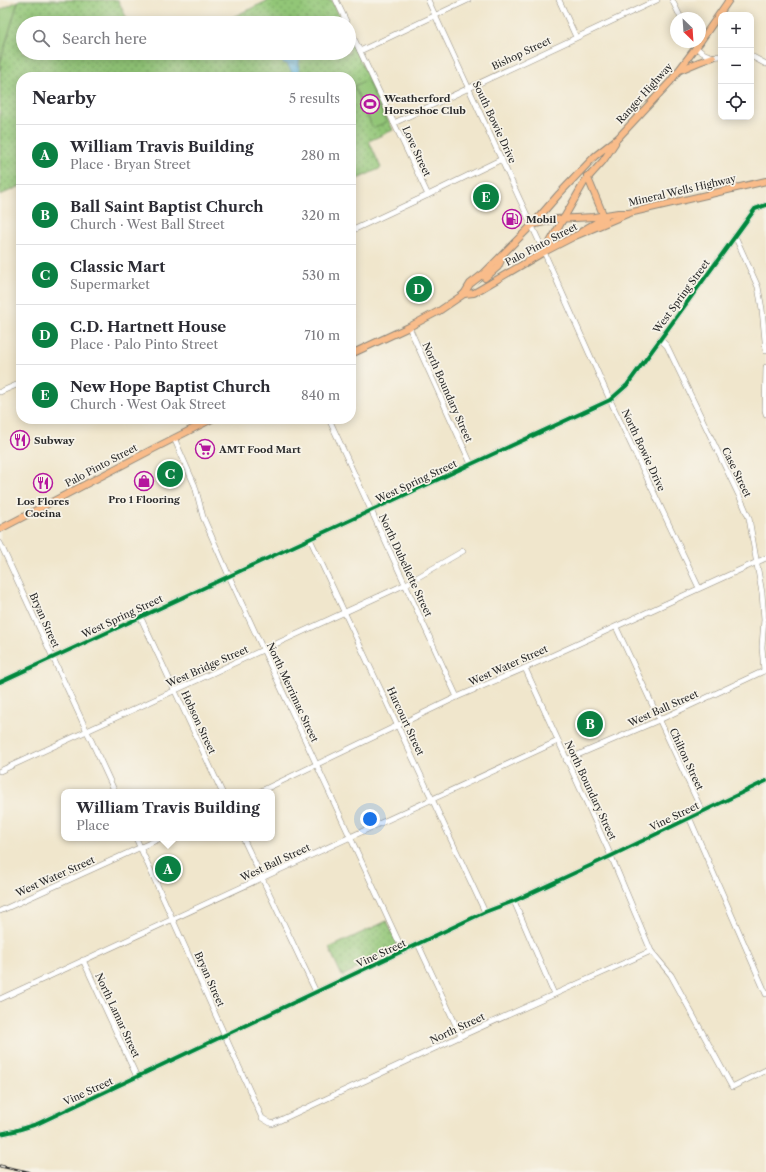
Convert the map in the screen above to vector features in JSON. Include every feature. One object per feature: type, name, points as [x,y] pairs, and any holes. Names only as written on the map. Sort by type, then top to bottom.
[{"type":"main road","name":"Ranger Highway","points":[[706,31],[729,0]]},
{"type":"main road","name":"Ranger Highway","points":[[532,225],[595,156],[618,138],[670,82],[694,48]]},
{"type":"main road","points":[[678,71],[713,57]]},
{"type":"main road","name":"Ranger Highway","points":[[544,252],[588,178],[603,161],[618,138]]},
{"type":"main road","points":[[584,169],[606,223]]},
{"type":"main road","name":"Mineral Wells Highway","points":[[532,225],[563,219],[629,213],[766,181]]},
{"type":"main road","name":"Palo Pinto Street","points":[[356,352],[409,327],[438,311],[464,294],[470,284],[486,279],[575,236],[619,219],[629,213]]},
{"type":"main road","points":[[575,236],[586,227],[600,221],[604,216]]},
{"type":"main road","name":"Palo Pinto Street","points":[[464,294],[474,293],[486,279],[503,254],[532,225]]},
{"type":"main road","name":"Palo Pinto Street","points":[[0,529],[202,424]]},
{"type":"street","points":[[336,0],[344,16]]},
{"type":"street","name":"South Bowie Drive","points":[[428,0],[544,252]]},
{"type":"street","points":[[360,50],[468,0]]},
{"type":"street","points":[[559,0],[576,37]]},
{"type":"street","name":"Bishop Street","points":[[394,123],[657,0]]},
{"type":"street","points":[[672,0],[678,12]]},
{"type":"street","name":"Love Street","points":[[356,42],[428,195]]},
{"type":"street","points":[[700,48],[703,53],[713,57],[718,56]]},
{"type":"street","points":[[754,58],[766,64]]},
{"type":"street","points":[[356,229],[502,159]]},
{"type":"street","name":"West Spring Street","points":[[0,682],[610,400],[627,385],[755,209],[766,204]]},
{"type":"street","points":[[735,236],[758,287],[762,309],[766,351]]},
{"type":"street","name":"North Bowie Drive","points":[[544,252],[610,400],[699,588]]},
{"type":"street","name":"North Boundary Street","points":[[409,327],[471,464]]},
{"type":"street","name":"Case Street","points":[[660,340],[667,346],[749,518],[762,593],[764,619],[762,646],[765,670]]},
{"type":"street","points":[[766,367],[766,414]]},
{"type":"street","points":[[0,392],[16,385]]},
{"type":"street","name":"North Dubellette Street","points":[[331,424],[458,698]]},
{"type":"street","name":"North Merrimac Street","points":[[174,438],[195,486],[203,518],[403,952]]},
{"type":"street","name":"Harcourt Street","points":[[310,539],[433,798],[485,912]]},
{"type":"street","name":"Bryan Street","points":[[0,543],[114,789]]},
{"type":"street","name":"West Bridge Street","points":[[0,771],[406,584],[463,551]]},
{"type":"street","name":"West Water Street","points":[[265,789],[458,698],[766,558]]},
{"type":"street","name":"Hobson Street","points":[[140,616],[221,789]]},
{"type":"street","name":"Chilton Street","points":[[616,627],[702,811]]},
{"type":"street","name":"North Boundary Street","points":[[525,668],[611,856],[650,951],[671,975],[732,1087],[766,1070]]},
{"type":"street","name":"West Ball Street","points":[[566,760],[659,720],[765,670]]},
{"type":"street","name":"West Ball Street","points":[[0,999],[558,740]]},
{"type":"street","name":"Vine Street","points":[[0,1134],[37,1124],[485,912],[514,901],[611,856],[766,781]]},
{"type":"street","points":[[689,817],[766,994]]},
{"type":"street","name":"Bryan Street","points":[[137,841],[262,1118],[272,1124]]},
{"type":"street","name":"West Water Street","points":[[0,911],[155,841]]},
{"type":"street","points":[[244,841],[316,992]]},
{"type":"street","points":[[514,901],[554,994]]},
{"type":"street","points":[[418,944],[461,1036]]},
{"type":"street","name":"North Street","points":[[272,1124],[461,1036],[650,951]]},
{"type":"street","name":"North Lamar Street","points":[[83,960],[137,1077]]},
{"type":"green space","points":[[118,0],[126,16],[16,16],[16,60],[356,60],[356,51],[393,130],[369,141],[381,168],[356,180],[356,72],[16,72],[16,188],[0,195],[0,64],[18,1]]},
{"type":"green space","points":[[269,0],[281,0],[284,2],[291,0],[332,0],[340,16],[235,16]]},
{"type":"green space","points":[[18,1],[0,63],[0,10]]},
{"type":"green space","name":"Weatherford Horseshoe Club","points":[[367,80],[386,122],[373,128],[356,90],[356,85]]},
{"type":"green space","points":[[387,921],[399,947],[398,949],[342,976],[329,948]]},
{"type":"water","points":[[281,60],[299,60],[299,72],[292,72],[287,64],[283,63]]},
{"type":"railway","points":[[0,1166],[28,1172]]},
{"type":"cycle path","points":[[0,682],[610,400],[627,385],[755,209],[766,205]]},
{"type":"cycle path","points":[[0,1134],[37,1124],[485,912],[514,901],[611,856],[766,781]]},
{"type":"place","name":"Weatherford Horseshoe Club","points":[[370,104]]},
{"type":"place","name":"New Hope Baptist Church","points":[[486,197]]},
{"type":"place","name":"Mobil","points":[[512,219]]},
{"type":"place","name":"C.D. Hartnett House","points":[[419,289]]},
{"type":"place","name":"Subway","points":[[20,440]]},
{"type":"place","name":"AMT Food Mart","points":[[205,449]]},
{"type":"place","name":"Classic Mart","points":[[170,474]]},
{"type":"place","name":"Pro 1 Flooring","points":[[144,481]]},
{"type":"place","name":"Los Flores Cocina","points":[[43,483]]},
{"type":"place","name":"Ball Saint Baptist Church","points":[[590,724]]},
{"type":"place","name":"William Travis Building","points":[[168,869]]}]
